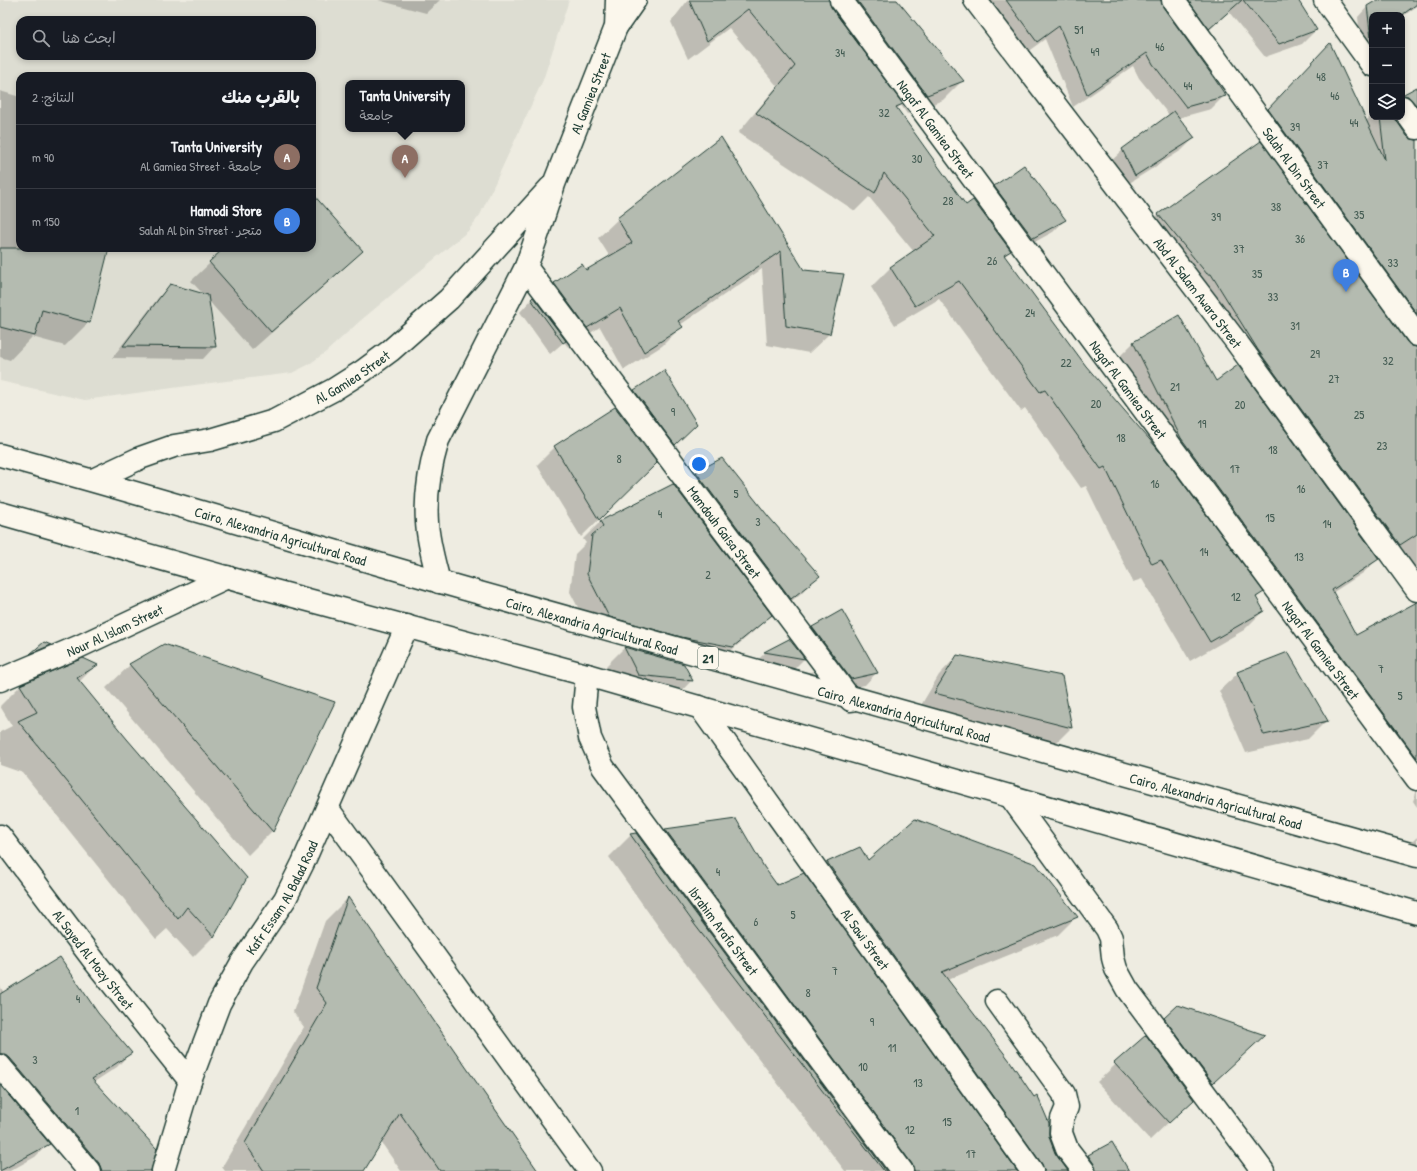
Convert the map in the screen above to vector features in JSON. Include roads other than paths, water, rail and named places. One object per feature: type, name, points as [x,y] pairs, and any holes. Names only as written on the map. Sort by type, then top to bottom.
[{"type":"main road","name":"Al Gamiea Street","points":[[439,582],[431,550],[427,523],[427,495],[430,467],[438,440],[526,267],[554,184],[616,26],[617,0]]},
{"type":"main road","points":[[616,26],[635,0]]},
{"type":"main road","name":"Nagaf Al Gamiea Street","points":[[841,0],[1417,779]]},
{"type":"main road","name":"Abd Al Salam Awara Street","points":[[975,0],[1235,340],[1417,590]]},
{"type":"main road","name":"Salah Al Din Street","points":[[1173,0],[1417,335]]},
{"type":"main road","points":[[1325,0],[1369,61]]},
{"type":"main road","points":[[1405,111],[1417,128]]},
{"type":"main road","name":"Al Gamiea Street","points":[[93,480],[140,458],[168,449],[210,440],[274,421],[327,394],[357,375],[390,351],[449,299],[554,184]]},
{"type":"main road","name":"Mamdouh Gaisa Street","points":[[526,267],[851,700]]},
{"type":"main road","name":"Cairo, Alexandria Agricultural Road","points":[[0,455],[93,480],[439,582],[851,700],[1417,856]]},
{"type":"main road","points":[[0,513],[587,675],[1417,913]]},
{"type":"main road","name":"Nour Al Islam Street","points":[[0,680],[78,647],[228,577]]},
{"type":"main road","name":"Kafr Essam Al Balad Road","points":[[163,1171],[190,1081],[219,1004],[242,962],[285,899],[303,863],[407,626]]},
{"type":"main road","name":"Ibrahim Arafa Street","points":[[587,675],[584,707],[590,738],[603,767],[902,1171]]},
{"type":"main road","name":"Al Sawi Street","points":[[700,708],[1032,1171]]},
{"type":"main road","points":[[1010,796],[1108,929],[1116,969],[1127,989],[1263,1171]]},
{"type":"main road","points":[[328,809],[590,1171]]},
{"type":"main road","name":"Al Sayed Al Mozy Street","points":[[0,836],[95,962],[190,1081]]},
{"type":"main road","points":[[997,1001],[1064,1094],[1067,1107],[1062,1119],[1061,1133],[1068,1149],[1084,1171]]},
{"type":"main road","points":[[0,1066],[89,1171]]},
{"type":"place","name":"Tanta University","points":[[405,178]]},
{"type":"place","name":"Hamodi Store","points":[[1346,292]]}]
